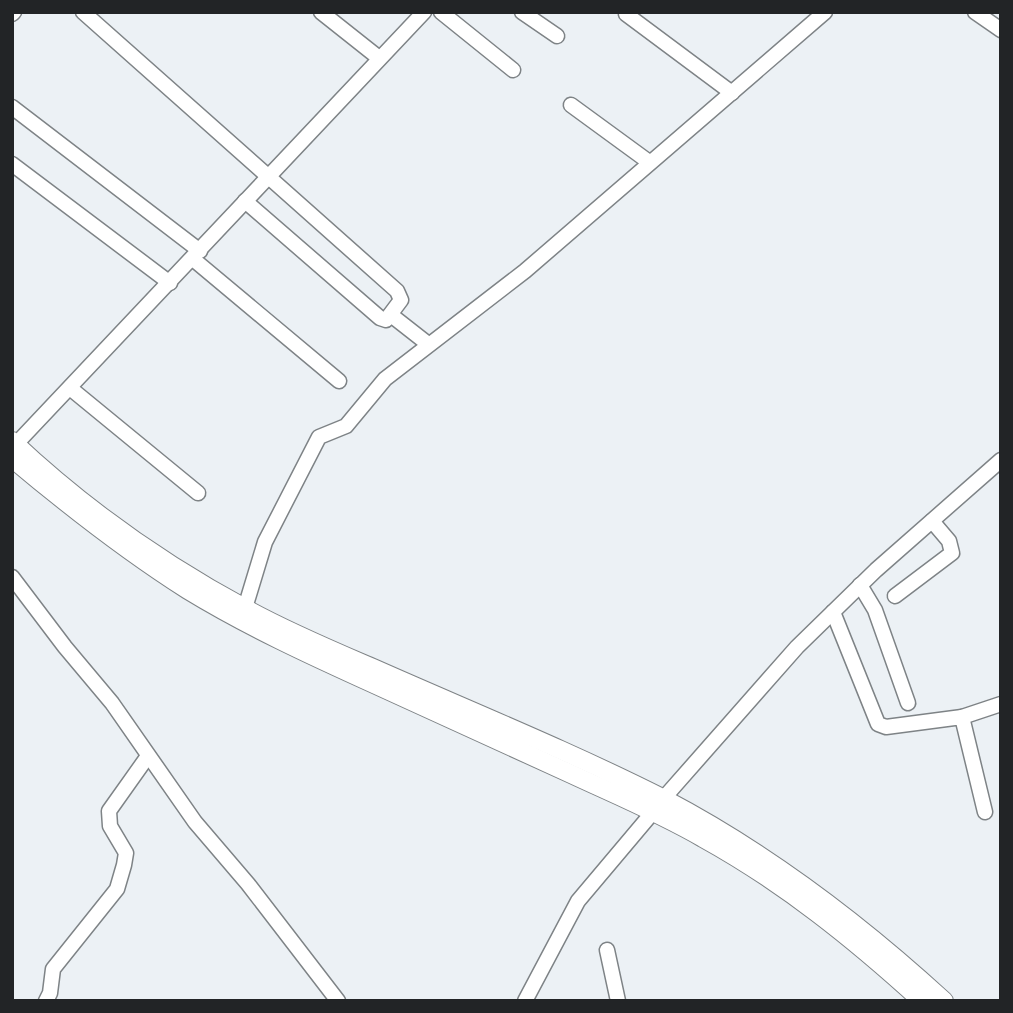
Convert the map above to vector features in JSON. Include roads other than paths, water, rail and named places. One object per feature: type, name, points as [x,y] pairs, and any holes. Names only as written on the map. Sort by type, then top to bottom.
[{"type":"main road","points":[[13,448],[118,527],[245,608],[510,737],[718,830],[802,884],[887,949],[944,1001]]},
{"type":"main road","points":[[13,448],[80,516],[188,590],[304,652],[510,737]]},
{"type":"main road","points":[[658,805],[836,926],[922,1001]]},
{"type":"street","points":[[83,12],[400,295],[400,302],[391,315],[386,320],[380,318],[245,201]]},
{"type":"street","points":[[321,12],[379,58]]},
{"type":"street","points":[[13,448],[424,12]]},
{"type":"street","points":[[441,12],[513,70]]},
{"type":"street","points":[[522,12],[557,36]]},
{"type":"street","points":[[245,608],[265,542],[317,439],[346,426],[385,379],[525,271],[825,12]]},
{"type":"street","points":[[975,12],[1001,30]]},
{"type":"street","points":[[626,14],[732,93]]},
{"type":"street","points":[[571,105],[649,162]]},
{"type":"street","points":[[12,107],[196,255],[338,382]]},
{"type":"street","points":[[12,164],[170,283]]},
{"type":"street","points":[[391,315],[428,344]]},
{"type":"street","points":[[70,388],[198,493]]},
{"type":"street","points":[[524,1001],[578,901],[765,681],[860,586],[1001,460]]},
{"type":"street","points":[[895,596],[952,552],[949,541],[932,521]]},
{"type":"street","points":[[12,577],[112,703],[195,822],[248,884],[338,1001]]},
{"type":"street","points":[[860,586],[875,610],[908,703]]},
{"type":"street","points":[[833,612],[878,724],[886,727],[962,718],[1001,704]]},
{"type":"street","points":[[962,718],[985,812]]},
{"type":"street","points":[[46,1001],[51,988],[53,968],[117,889],[123,872],[125,853],[110,827],[109,811],[148,756]]},
{"type":"street","points":[[607,950],[618,1001]]}]
